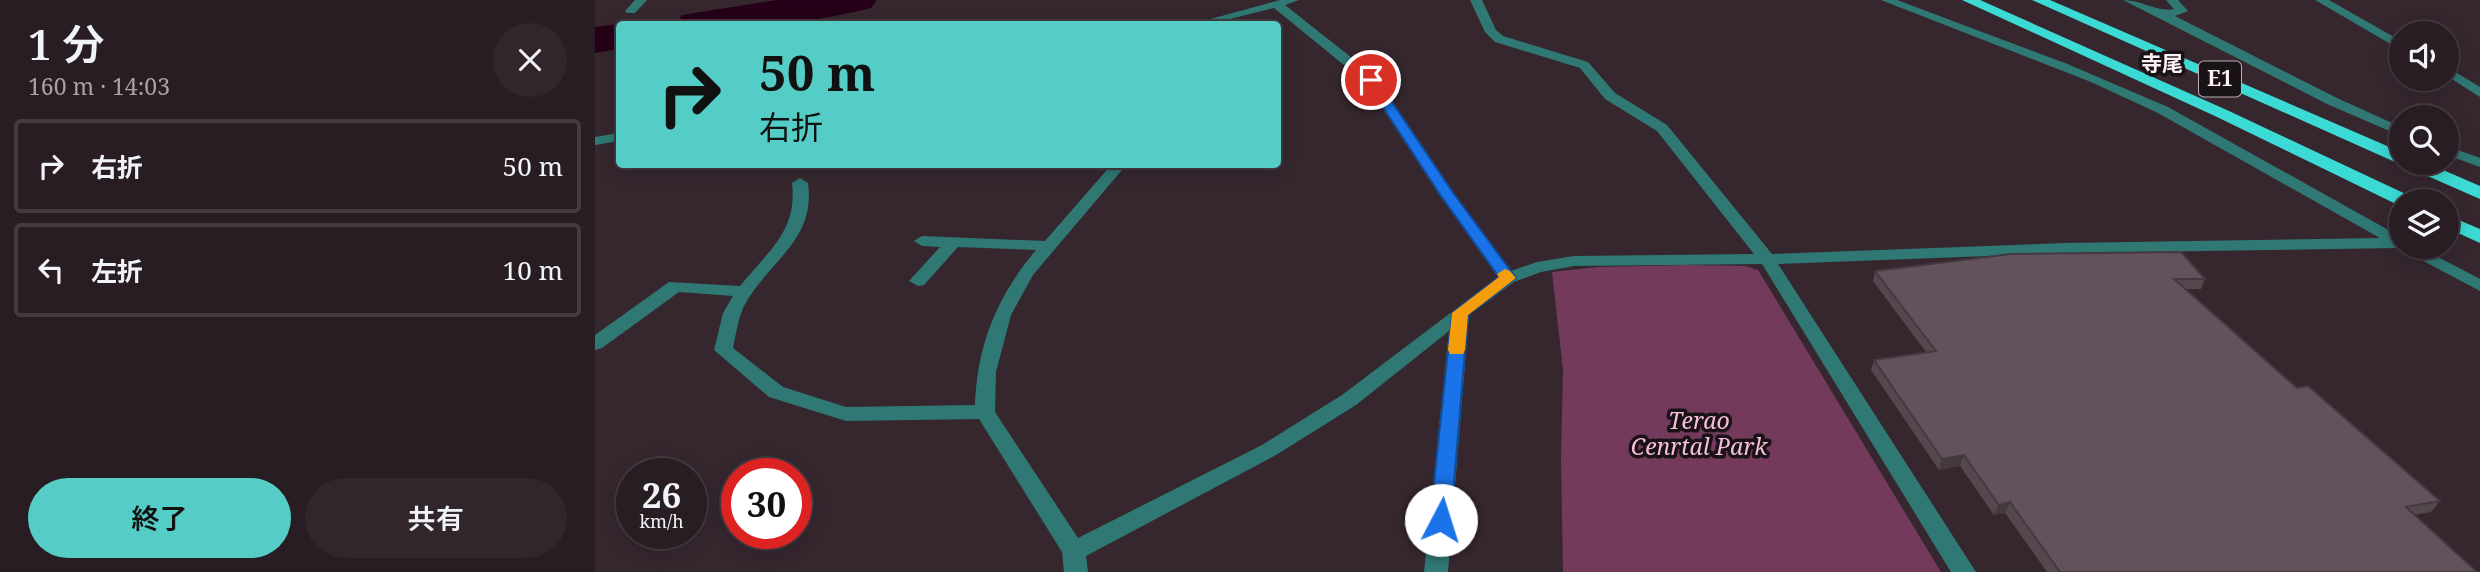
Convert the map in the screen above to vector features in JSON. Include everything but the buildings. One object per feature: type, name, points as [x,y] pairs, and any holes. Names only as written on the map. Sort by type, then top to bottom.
[{"type":"highway","name":"E1","points":[[1969,0],[2223,114],[2389,193]]},
{"type":"highway","name":"E1","points":[[2039,0],[2389,153]]},
{"type":"highway","points":[[2440,175],[2480,193]]},
{"type":"highway","points":[[2459,227],[2480,237]]},
{"type":"street","points":[[631,11],[641,0]]},
{"type":"street","points":[[1210,21],[1292,0]]},
{"type":"street","points":[[1476,0],[1491,32],[1499,39],[1584,65],[1610,96],[1662,128],[1767,259],[1964,572]]},
{"type":"street","points":[[1887,0],[2045,57],[2163,110],[2389,236]]},
{"type":"street","points":[[2129,0],[2166,15],[2316,95],[2389,127]]},
{"type":"street","points":[[2166,15],[2182,11],[2172,0]]},
{"type":"street","points":[[2321,0],[2389,39]]},
{"type":"street","points":[[1276,4],[1371,80],[1448,196],[1508,278]]},
{"type":"street","points":[[2459,79],[2480,93]]},
{"type":"street","points":[[595,141],[616,138]]},
{"type":"street","points":[[2459,155],[2480,163]]},
{"type":"street","points":[[1076,572],[1075,551],[985,412],[986,372],[1002,315],[1026,273],[1117,168]]},
{"type":"street","points":[[800,183],[804,197],[795,231],[735,305],[723,350],[776,392],[846,414],[985,412]]},
{"type":"street","points":[[922,241],[1049,246]]},
{"type":"street","points":[[918,281],[954,242]]},
{"type":"street","points":[[1075,551],[1269,450],[1349,400],[1508,278],[1537,267],[1574,261],[1767,259],[2065,248],[2389,243]]},
{"type":"street","points":[[2429,259],[2480,286]]},
{"type":"street","points":[[595,344],[675,286],[744,292]]},
{"type":"street","points":[[1436,572],[1460,313]]},
{"type":"green space","name":"Terao Cenrtal Park","points":[[1745,266],[1758,270],[1941,572],[1563,572],[1563,370],[1552,272],[1598,267]]},
{"type":"waterway","points":[[716,21],[857,0]]},
{"type":"waterway","points":[[595,40],[616,37]]},
{"type":"slow traffic","points":[[1457,350],[1460,313],[1508,278],[1505,274]]},
{"type":"district","name":"寺尾","points":[[2162,64]]},
{"type":"route","points":[[1371,80],[1448,196],[1508,278],[1460,313],[1441,520]]}]
